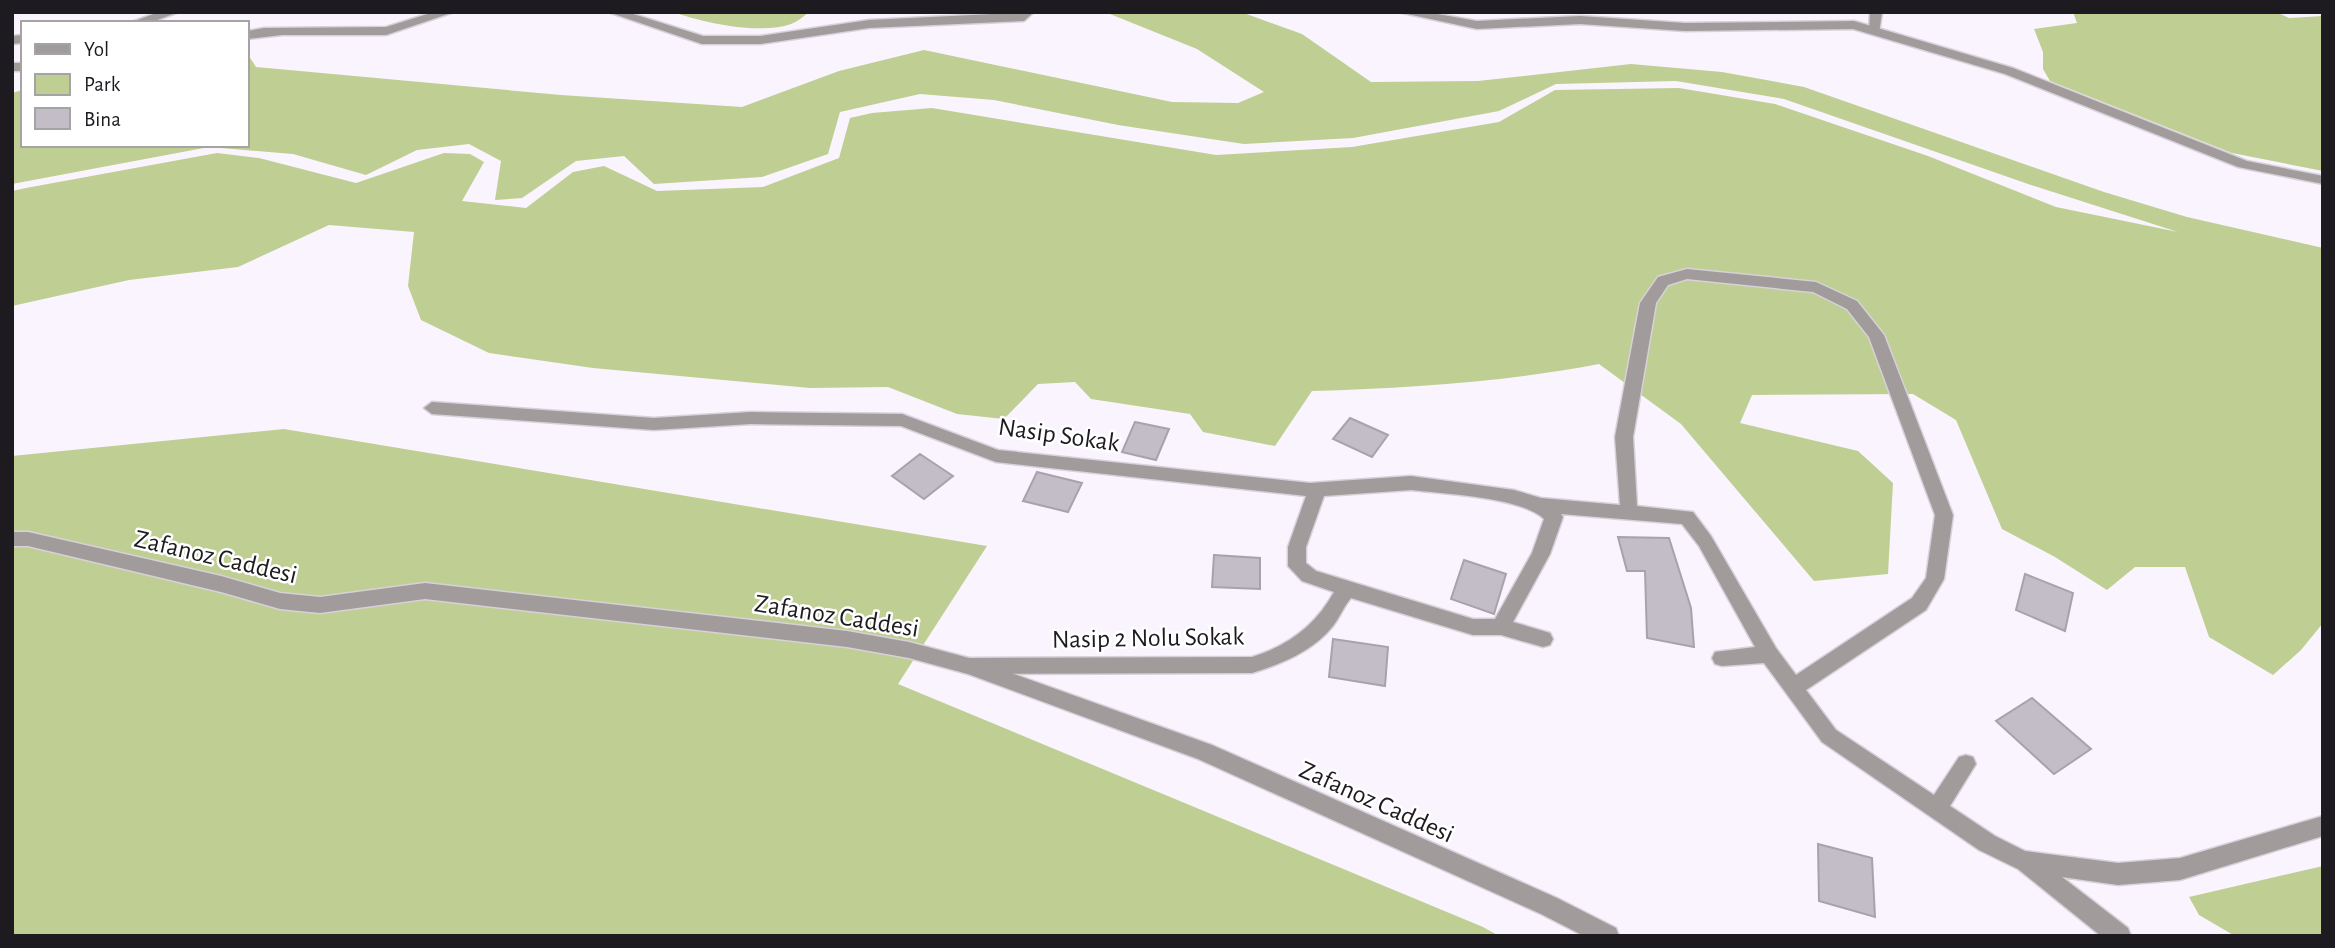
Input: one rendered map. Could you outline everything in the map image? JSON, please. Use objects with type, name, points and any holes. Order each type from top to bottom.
[{"type":"street","points":[[142,21],[173,12]]},
{"type":"street","points":[[248,35],[274,29],[332,32],[388,30],[448,12]]},
{"type":"street","points":[[614,12],[702,40],[760,40],[869,24],[1024,17],[1028,12]]},
{"type":"street","points":[[1404,12],[1477,24],[1580,20],[1685,27],[1854,25],[2009,71],[2243,164],[2323,180]]},
{"type":"street","points":[[1875,31],[1876,12]]},
{"type":"street","points":[[1629,513],[1624,438],[1648,303],[1662,281],[1687,274],[1816,287],[1852,305],[1876,335],[1944,515],[1942,542],[1935,579],[1919,604],[1793,688]]},
{"type":"street","name":"Nasip Sokak","points":[[432,408],[654,424],[751,418],[902,420],[996,456],[1318,489],[1411,483],[1514,497],[1541,505],[1687,517],[1705,541],[1769,654]]},
{"type":"street","points":[[1318,489],[1297,547],[1297,566],[1309,576],[1473,627],[1501,628],[1543,639]]},
{"type":"street","points":[[1501,628],[1541,554],[1554,517],[1541,505]]},
{"type":"street","name":"Zafanoz Caddesi","points":[[12,539],[28,539],[280,601],[320,605],[425,591],[451,593],[848,639],[909,650],[969,666],[1205,752],[1549,906],[1608,936]]},
{"type":"street","name":"Nasip 2 Nolu Sokak","points":[[969,666],[1252,665],[1273,659],[1305,641],[1333,611],[1339,596],[1348,589]]},
{"type":"street","points":[[1722,658],[1769,654],[1810,715],[1829,736],[1987,843],[2023,861],[2120,936]]},
{"type":"street","points":[[1937,808],[1966,764]]},
{"type":"street","points":[[2023,861],[2118,874],[2180,869],[2323,826]]},
{"type":"green space","points":[[673,12],[809,12],[791,24],[748,28],[716,24]]},
{"type":"green space","points":[[1105,12],[1241,12],[1302,34],[1371,82],[1478,81],[1631,64],[1722,72],[1804,87],[2104,192],[2187,217],[2323,248],[2323,623],[2301,650],[2273,675],[2209,637],[2185,567],[2135,567],[2107,590],[2055,557],[2002,529],[1956,420],[1913,394],[1752,395],[1740,423],[1858,451],[1893,483],[1888,574],[1814,581],[1681,424],[1599,364],[1456,383],[1312,391],[1275,446],[1203,432],[1190,414],[1091,399],[1075,382],[1038,384],[1004,419],[957,414],[888,387],[810,388],[593,368],[489,353],[421,320],[408,286],[414,232],[329,225],[238,267],[129,280],[12,306],[12,191],[217,153],[259,158],[356,183],[444,153],[470,154],[484,162],[462,201],[526,208],[573,172],[604,166],[657,191],[763,187],[839,158],[850,118],[872,113],[932,108],[1216,155],[1352,147],[1499,122],[1555,90],[1679,88],[1775,104],[1928,156],[2056,207],[2178,232],[2031,185],[1784,99],[1676,81],[1556,84],[1499,111],[1353,138],[1244,144],[1118,125],[994,100],[920,94],[840,112],[828,154],[762,177],[654,184],[624,156],[576,161],[522,198],[495,200],[501,161],[469,144],[417,150],[366,175],[293,154],[209,147],[248,147],[248,55],[256,67],[561,95],[742,107],[839,71],[924,50],[1172,102],[1238,103],[1264,92],[1197,49]]},
{"type":"green space","points":[[2073,12],[2276,12],[2289,18],[2323,16],[2323,171],[2232,153],[2050,81],[2043,69],[2043,52],[2034,29],[2077,23]]},
{"type":"green space","points":[[21,91],[21,147],[209,147],[12,184],[12,93]]},
{"type":"green space","points":[[284,429],[987,546],[898,684],[1483,927],[1499,936],[12,936],[12,456]]},
{"type":"green space","points":[[2323,866],[2323,936],[2235,936],[2199,915],[2189,897]]},
{"type":"building","points":[[1350,418],[1388,435],[1372,457],[1333,439]]},
{"type":"building","points":[[1135,422],[1169,429],[1156,460],[1122,452]]},
{"type":"building","points":[[920,454],[953,476],[924,499],[892,476]]},
{"type":"building","points":[[1037,472],[1082,483],[1068,512],[1023,501]]},
{"type":"building","points":[[1618,537],[1669,538],[1691,608],[1694,647],[1647,638],[1645,571],[1627,571]]},
{"type":"building","points":[[1214,555],[1260,558],[1260,589],[1212,587]]},
{"type":"building","points":[[1464,560],[1506,574],[1494,614],[1451,599]]},
{"type":"building","points":[[2025,574],[2073,593],[2065,631],[2016,610]]},
{"type":"building","points":[[1333,639],[1388,647],[1385,686],[1329,677]]},
{"type":"building","points":[[2032,698],[2091,749],[2054,774],[1996,721]]},
{"type":"building","points":[[1818,844],[1872,858],[1875,917],[1819,901]]}]
